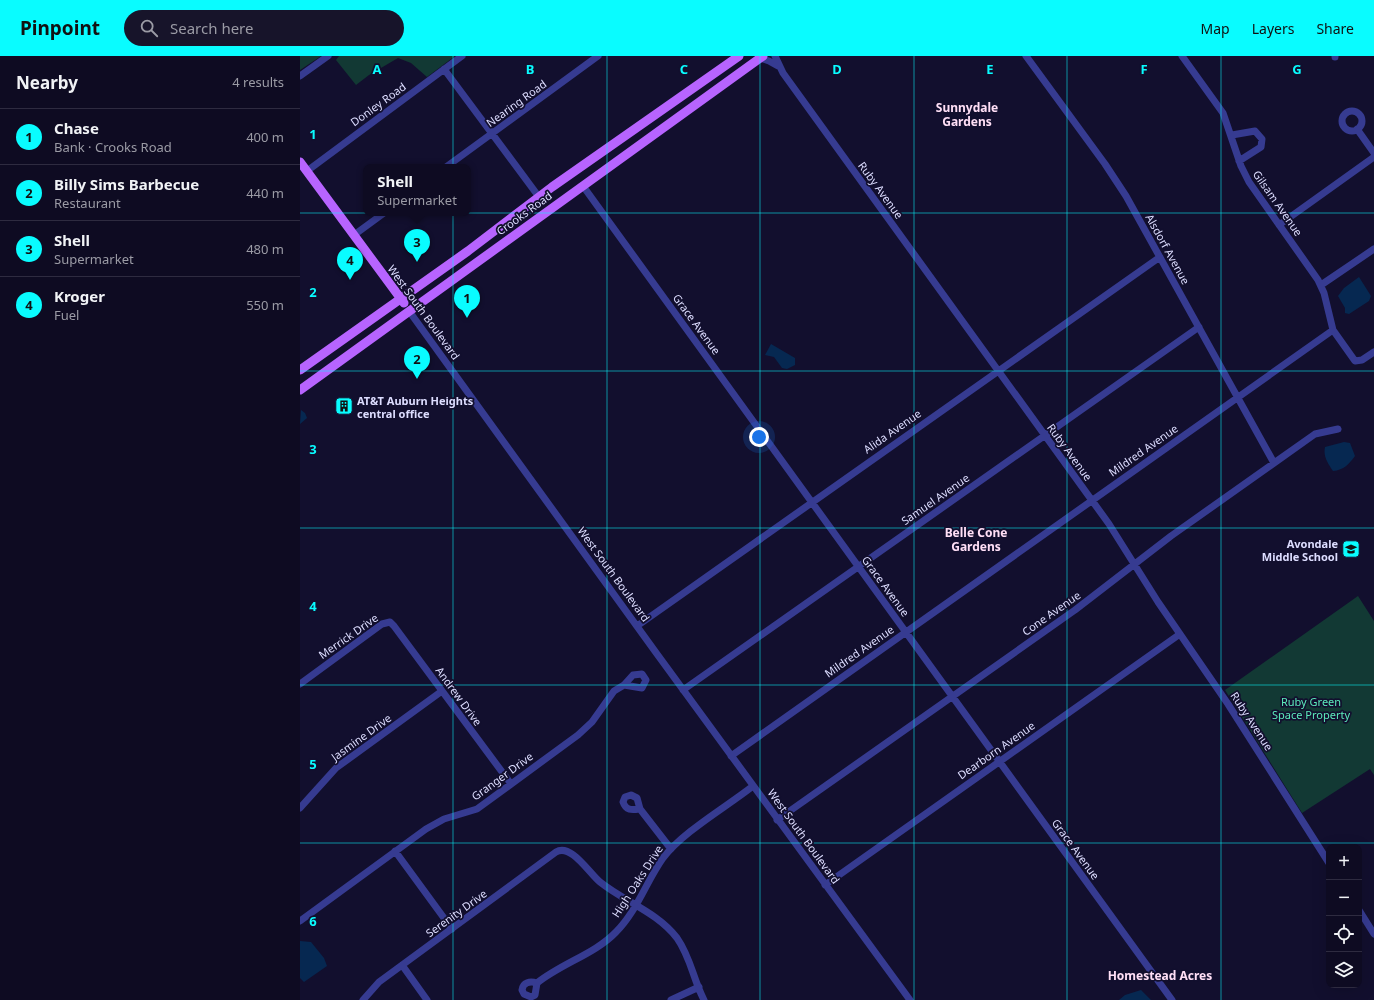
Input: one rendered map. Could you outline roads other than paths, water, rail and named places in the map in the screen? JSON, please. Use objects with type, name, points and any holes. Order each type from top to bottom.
[{"type":"main road","name":"Crooks Road","points":[[300,370],[428,280],[539,197],[739,56]]},
{"type":"main road","name":"Crooks Road","points":[[300,390],[761,57]]},
{"type":"main road","name":"West South Boulevard","points":[[300,162],[409,310]]},
{"type":"main road","points":[[576,171],[575,180],[583,186]]},
{"type":"main road","points":[[539,197],[547,205],[546,212]]},
{"type":"main road","points":[[428,280],[427,287],[432,294]]},
{"type":"main road","points":[[378,315],[384,323],[383,330]]},
{"type":"street","points":[[300,76],[328,56]]},
{"type":"street","name":"Donley Road","points":[[307,171],[462,56]]},
{"type":"street","name":"Nearing Road","points":[[450,164],[598,56]]},
{"type":"street","name":"Ruby Avenue","points":[[775,56],[778,66],[1091,500],[1228,704],[1326,858]]},
{"type":"street","name":"Alsdorf Avenue","points":[[1026,56],[1117,182],[1274,463]]},
{"type":"street","name":"Gilsam Avenue","points":[[1182,56],[1223,113],[1232,135],[1239,161],[1249,182],[1321,285],[1333,330],[1353,359],[1358,361],[1362,360],[1374,352]]},
{"type":"street","points":[[761,57],[778,66]]},
{"type":"street","points":[[444,69],[539,197]]},
{"type":"street","points":[[1357,129],[1374,153]]},
{"type":"street","points":[[1232,135],[1255,132],[1262,139],[1261,147],[1258,151],[1239,161]]},
{"type":"street","points":[[1280,225],[1374,157]]},
{"type":"street","name":"Grace Avenue","points":[[583,186],[1172,1000]]},
{"type":"street","points":[[354,235],[380,216]]},
{"type":"street","points":[[1321,285],[1374,249]]},
{"type":"street","name":"Alida Avenue","points":[[637,626],[1160,257]]},
{"type":"street","name":"West South Boulevard","points":[[409,310],[777,820],[910,1000]]},
{"type":"street","name":"Samuel Avenue","points":[[683,690],[1199,327]]},
{"type":"street","name":"Mildred Avenue","points":[[731,756],[1333,330]]},
{"type":"street","name":"Cone Avenue","points":[[777,820],[1086,602],[1171,536],[1315,434],[1338,429]]},
{"type":"street","name":"Merrick Drive","points":[[300,684],[382,624],[390,622]]},
{"type":"street","name":"Andrew Drive","points":[[390,622],[511,784]]},
{"type":"street","name":"Dearborn Avenue","points":[[825,885],[1180,634]]},
{"type":"street","name":"Granger Drive","points":[[300,922],[432,825],[477,809],[583,731],[592,722],[614,691],[624,685]]},
{"type":"street","name":"Jasmine Drive","points":[[300,808],[336,768],[442,691]]},
{"type":"street","name":"High Oaks Drive","points":[[537,983],[556,969],[605,942],[622,926],[636,905],[659,864],[671,849],[753,786]]},
{"type":"street","points":[[640,809],[671,849]]},
{"type":"street","name":"Serenity Drive","points":[[363,1000],[374,986],[556,852],[566,850],[573,854],[600,882],[636,905]]},
{"type":"street","points":[[395,852],[452,929]]},
{"type":"street","points":[[636,905],[654,916],[675,937],[690,961],[698,987],[704,1000]]},
{"type":"street","points":[[1362,915],[1374,934]]},
{"type":"street","points":[[402,965],[427,1000]]},
{"type":"street","points":[[671,1000],[698,987]]},
{"type":"water","points":[[1359,277],[1371,296],[1369,301],[1349,314],[1345,313],[1345,308],[1338,296],[1344,288]]},
{"type":"water","points":[[771,344],[795,358],[795,365],[787,369],[782,368],[774,357],[765,355]]},
{"type":"water","points":[[301,410],[305,413],[307,418],[300,424]]},
{"type":"water","points":[[1344,442],[1350,443],[1355,456],[1346,466],[1333,471],[1325,457],[1325,447]]},
{"type":"water","points":[[300,941],[311,942],[324,958],[327,966],[304,982],[300,978]]},
{"type":"water","points":[[1141,990],[1151,1000],[1119,1000],[1125,995]]},
{"type":"place","name":"Shell","points":[[417,262]]},
{"type":"place","name":"Kroger","points":[[350,280]]},
{"type":"place","name":"Chase","points":[[467,318]]},
{"type":"place","name":"Billy Sims Barbecue","points":[[417,379]]},
{"type":"place","name":"AT&T Auburn Heights central office","points":[[344,406]]},
{"type":"place","name":"Avondale Middle School","points":[[1351,549]]},
{"type":"district","name":"Sunnydale Gardens","points":[[967,114]]},
{"type":"district","name":"Belle Cone Gardens","points":[[976,539]]},
{"type":"district","name":"Homestead Acres","points":[[1160,975]]},
{"type":"park label","name":"Ruby Green Space Property","points":[[1311,707]]}]
